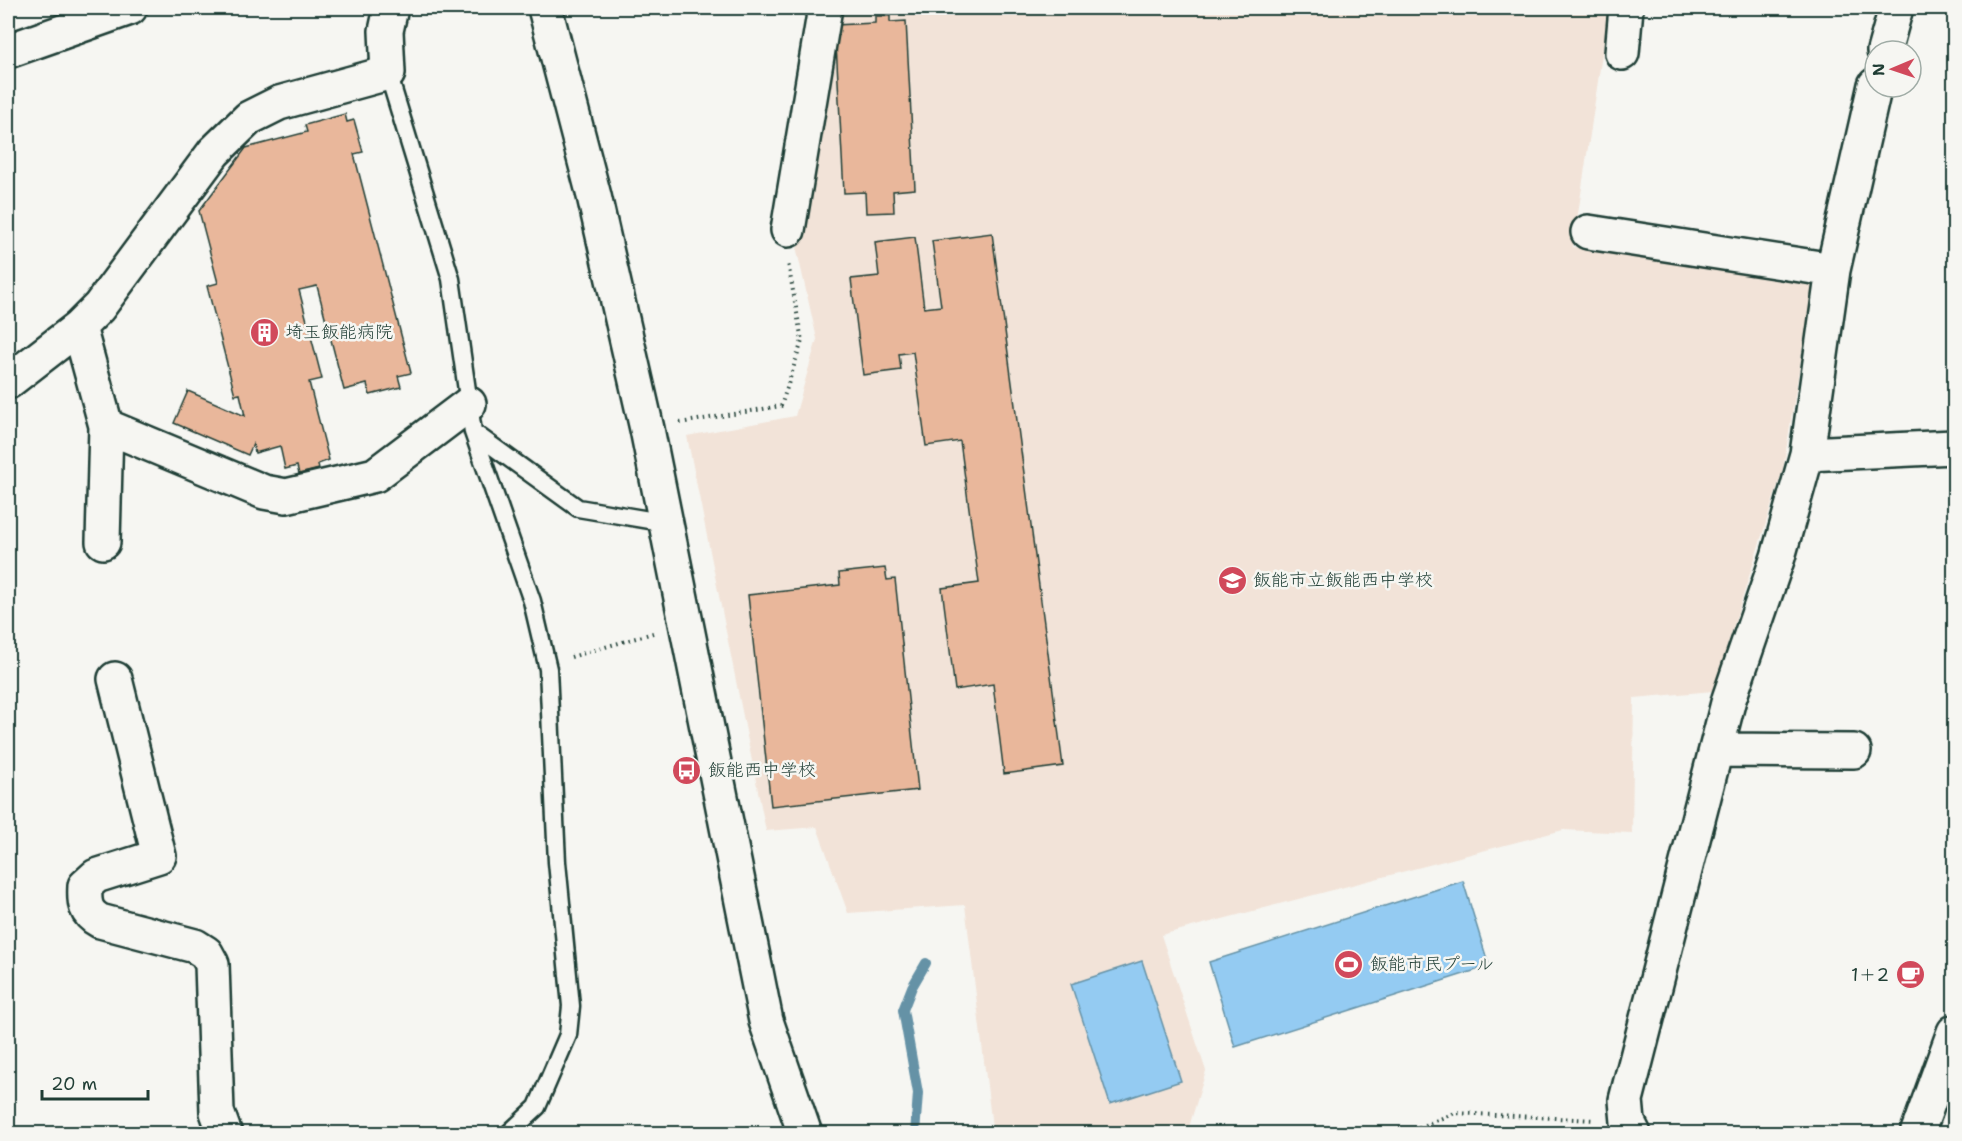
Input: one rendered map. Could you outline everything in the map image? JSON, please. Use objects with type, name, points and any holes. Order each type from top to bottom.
[{"type":"street","points":[[8,51],[130,8]]},
{"type":"street","points":[[8,382],[79,327],[99,307],[214,152],[249,118],[279,103],[388,73],[386,31],[391,8]]},
{"type":"street","points":[[545,8],[594,196],[647,429],[766,1021],[805,1134]]},
{"type":"street","points":[[788,230],[825,8]]},
{"type":"street","points":[[1622,53],[1626,8]]},
{"type":"street","points":[[1887,39],[1896,8]]},
{"type":"street","points":[[1631,1128],[1626,1100],[1729,699],[1778,556],[1807,454],[1833,270],[1872,99]]},
{"type":"street","points":[[1588,232],[1833,270]]},
{"type":"street","points":[[79,327],[106,426],[103,542]]},
{"type":"street","points":[[106,426],[264,492],[286,496],[375,475],[471,418]]},
{"type":"street","points":[[1807,454],[1954,447]]},
{"type":"street","points":[[115,679],[159,856],[96,876],[85,886],[85,904],[90,916],[100,921],[195,946],[206,953],[212,964],[217,1112],[225,1134]]},
{"type":"street","points":[[1716,750],[1854,751]]},
{"type":"street","points":[[1917,1134],[1954,1032]]},
{"type":"lane","points":[[388,73],[451,279],[471,418],[532,602],[547,664],[557,862],[571,1006],[568,1035],[537,1107],[508,1134]]},
{"type":"lane","points":[[471,418],[578,508],[667,523]]},
{"type":"path","points":[[647,429],[781,406],[802,342],[788,261],[788,230]]},
{"type":"path","points":[[547,664],[687,623]]},
{"type":"path","points":[[1402,1134],[1455,1113],[1502,1113],[1631,1128]]},
{"type":"shaded area","name":"飯能市立飯能西中学校","points":[[836,8],[1609,8],[1573,247],[1813,285],[1783,469],[1713,691],[1634,698],[1632,833],[1563,830],[1161,935],[1206,1071],[1189,1127],[992,1127],[965,905],[848,913],[817,827],[766,831],[687,436],[795,416],[817,339],[797,251]]},
{"type":"water","name":"飯能市民プール","points":[[1463,881],[1489,966],[1235,1047],[1209,962]]},
{"type":"water","points":[[1142,961],[1181,1081],[1110,1104],[1071,984]]},
{"type":"building","points":[[875,16],[890,16],[890,22],[906,21],[915,189],[893,191],[894,212],[866,213],[865,192],[844,193],[835,25],[875,23]]},
{"type":"building","name":"埼玉飯能病院","points":[[345,114],[347,122],[354,120],[363,152],[354,154],[411,373],[398,376],[401,387],[370,395],[367,384],[344,390],[317,286],[299,290],[322,379],[309,382],[329,460],[318,464],[319,469],[299,474],[297,466],[285,469],[280,446],[255,453],[253,444],[248,455],[174,423],[188,391],[245,416],[240,394],[235,395],[207,286],[218,283],[199,211],[246,148],[307,132],[305,125]]},
{"type":"building","points":[[992,233],[1063,766],[1004,774],[993,684],[955,690],[942,588],[979,583],[960,441],[926,446],[913,352],[899,354],[901,370],[863,375],[851,279],[879,276],[875,242],[915,237],[924,308],[941,306],[932,241]]},
{"type":"building","points":[[885,568],[887,580],[895,579],[918,790],[771,806],[748,595],[840,585],[839,573]]},
{"type":"waterway","points":[[915,1134],[918,1093],[903,1010],[912,987],[926,963]]},
{"type":"place","name":"埼玉飯能病院","points":[[264,332]]},
{"type":"place","name":"飯能市立飯能西中学校","points":[[1232,580]]},
{"type":"place","name":"飯能西中学校","points":[[687,770]]},
{"type":"place","name":"飯能市民プール","points":[[1349,964]]},
{"type":"place","name":"1＋2","points":[[1910,975]]}]
